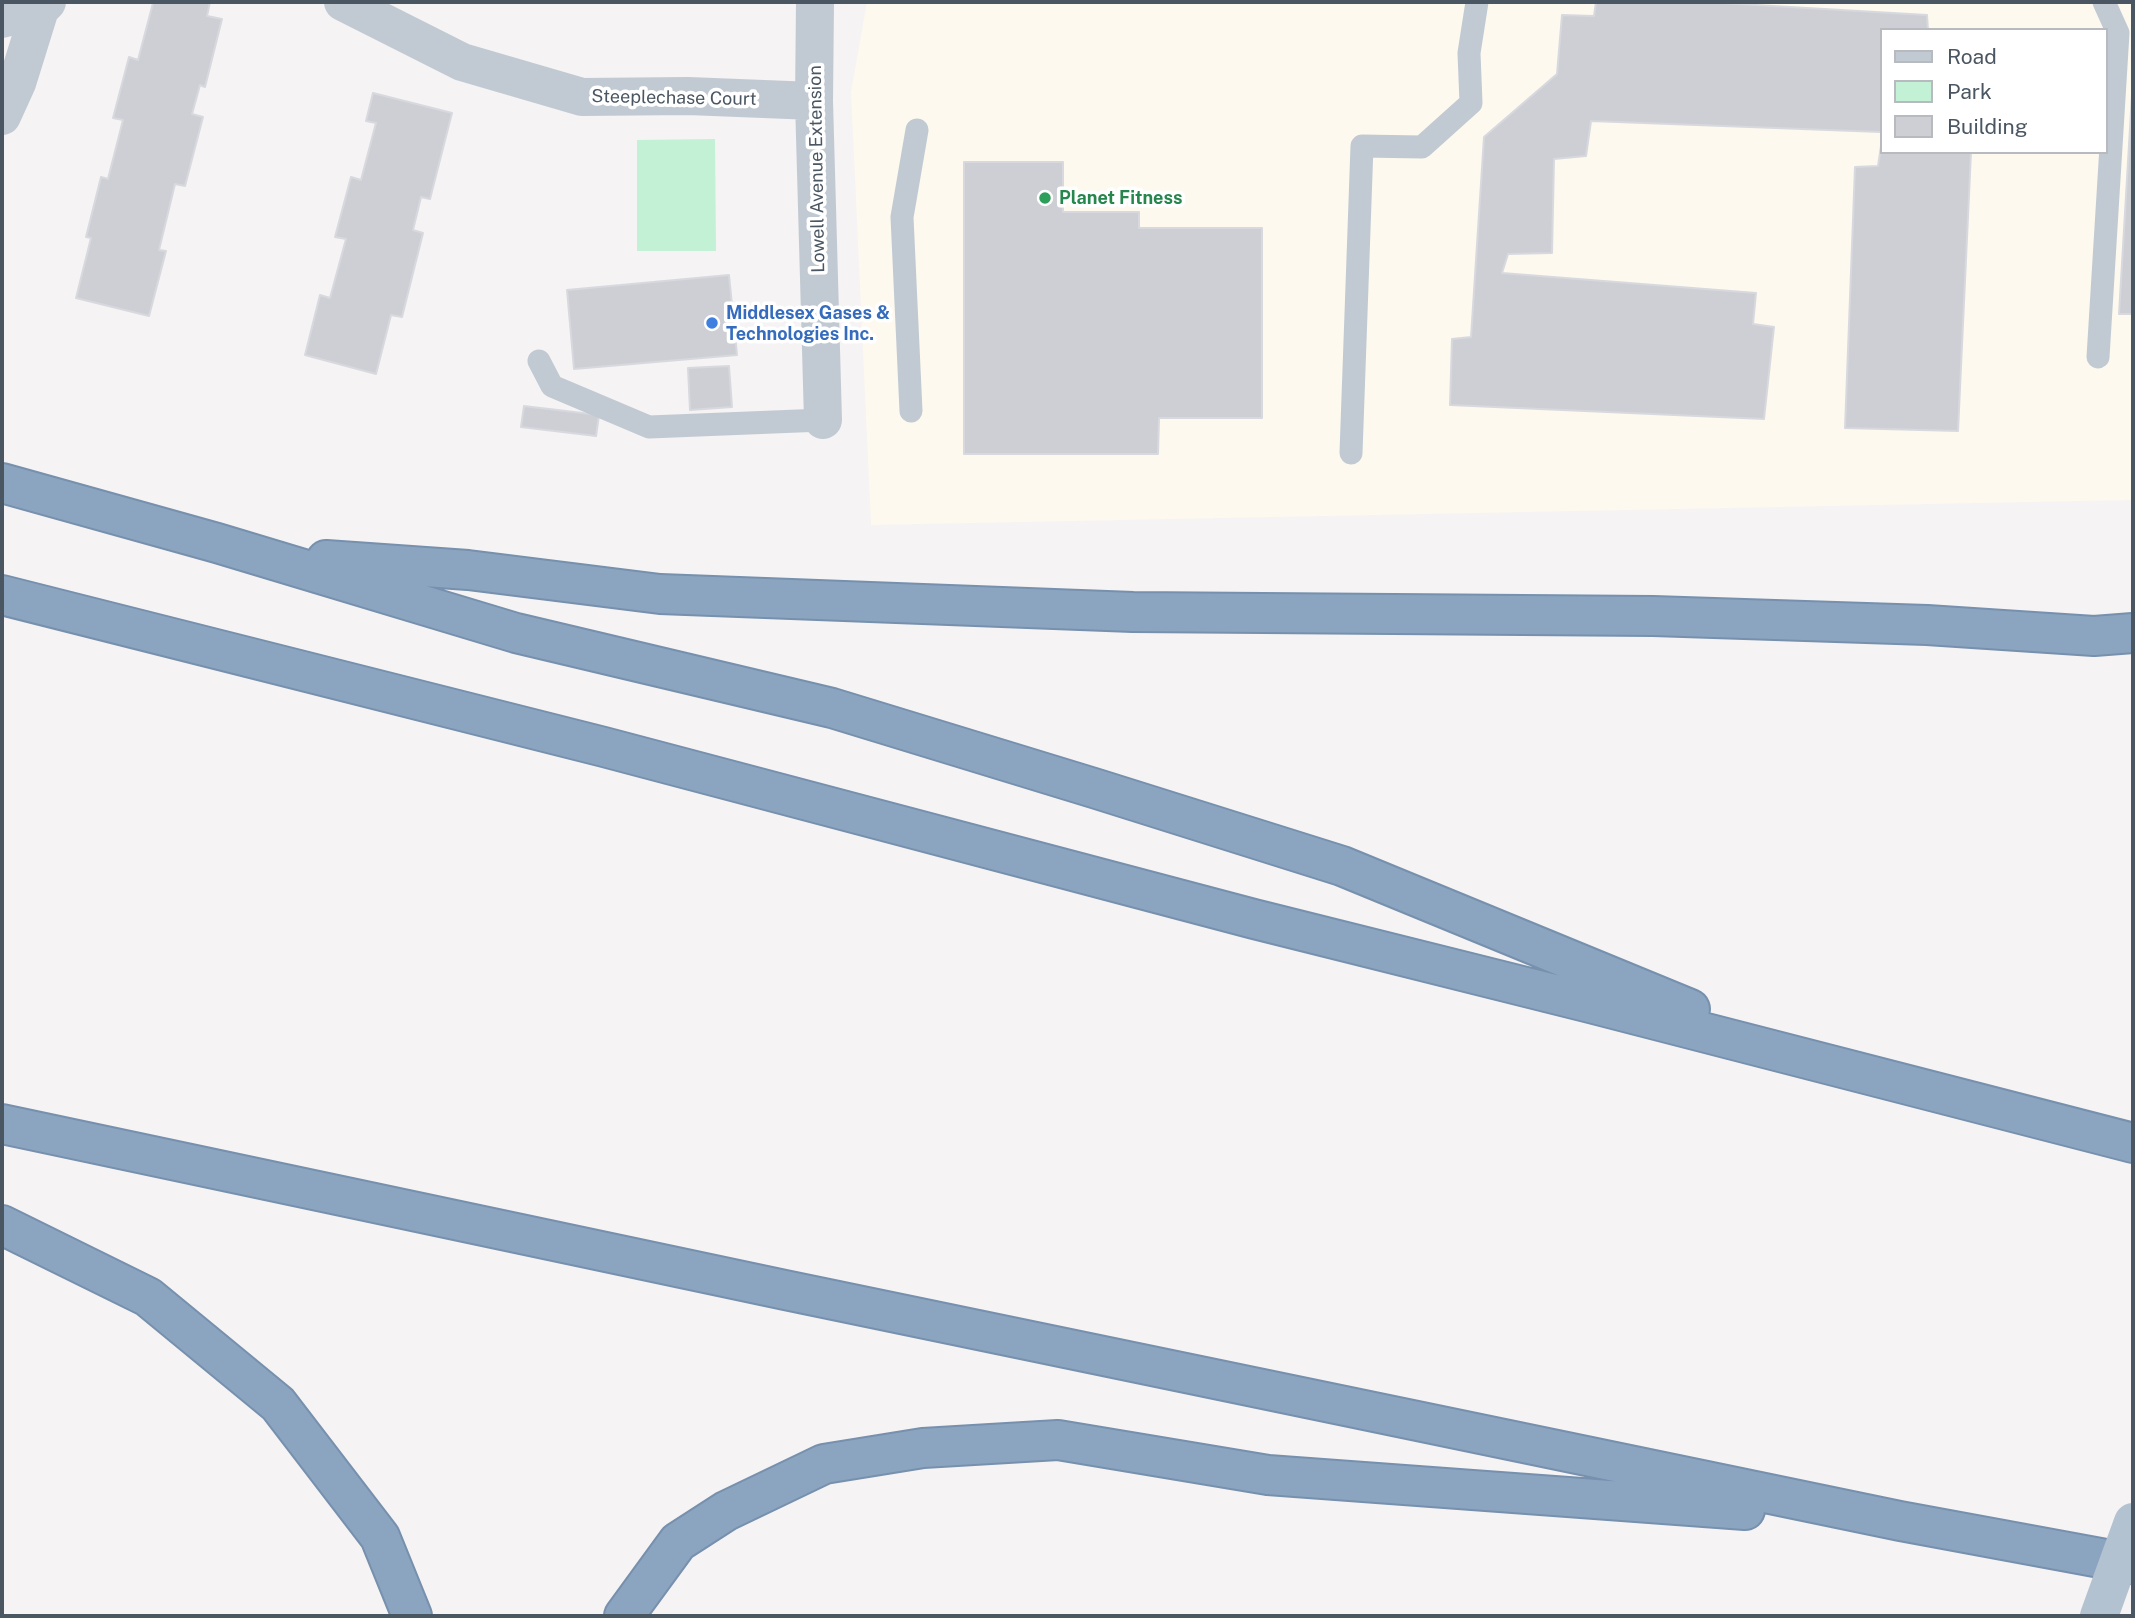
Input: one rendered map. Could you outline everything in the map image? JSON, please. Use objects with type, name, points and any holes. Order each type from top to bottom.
[{"type":"highway","points":[[2,484],[254,554],[516,633],[832,708],[1342,866],[1825,1064]]},
{"type":"highway","points":[[254,554],[468,570],[660,594],[1133,612],[1653,616],[1927,625],[2094,636],[2133,633]]},
{"type":"highway","points":[[2,595],[590,744],[1254,919],[2133,1143]]},
{"type":"highway","points":[[2094,636],[2133,649]]},
{"type":"highway","points":[[2,1124],[771,1288],[1900,1521],[2133,1564]]},
{"type":"highway","points":[[2,1225],[148,1297],[278,1404],[380,1537],[412,1616]]},
{"type":"highway","points":[[624,1616],[678,1542],[726,1511],[824,1464],[923,1448],[1058,1440],[1268,1475],[1900,1521]]},
{"type":"main road","points":[[2099,1616],[2133,1522]]},
{"type":"street","name":"Steeplechase Court","points":[[343,2],[463,62],[582,97],[688,96],[814,101]]},
{"type":"street","name":"Lowell Avenue Extension","points":[[815,2],[814,101],[823,420]]},
{"type":"street","points":[[2,19],[43,5]]},
{"type":"street","points":[[2,116],[17,83],[43,5]]},
{"type":"lane","points":[[1351,453],[1362,146],[1422,148],[1471,103],[1469,53],[1477,2]]},
{"type":"lane","points":[[2098,357],[2118,33],[2104,2]]},
{"type":"lane","points":[[911,411],[902,217],[916,130]]},
{"type":"lane","points":[[539,361],[552,386],[649,427],[823,420]]},
{"type":"shaded area","points":[[867,2],[2133,2],[2133,500],[871,525],[851,92]]},
{"type":"green space","points":[[715,139],[716,251],[637,251],[637,140]]},
{"type":"building","points":[[148,2],[210,2],[207,16],[222,19],[205,87],[200,85],[192,114],[203,117],[185,186],[175,184],[159,250],[166,251],[149,316],[76,298],[91,238],[86,237],[101,177],[108,179],[123,120],[113,118],[129,57],[138,60],[153,3]]},
{"type":"building","points":[[1596,2],[1705,2],[1927,15],[1928,28],[1880,28],[1880,132],[1591,121],[1586,156],[1554,159],[1552,253],[1508,254],[1502,273],[1756,293],[1753,324],[1774,327],[1764,419],[1450,405],[1452,339],[1471,337],[1484,137],[1557,74],[1562,15],[1594,16]]},
{"type":"building","points":[[2133,77],[2133,314],[2119,314]]},
{"type":"building","points":[[373,93],[452,113],[430,199],[421,197],[413,230],[423,233],[402,317],[391,315],[376,374],[305,355],[320,295],[330,298],[346,239],[335,237],[351,177],[361,180],[376,123],[366,121]]},
{"type":"building","points":[[1880,153],[1971,154],[1958,431],[1845,428],[1855,167],[1878,166]]},
{"type":"building","points":[[964,162],[1063,162],[1063,212],[1139,212],[1139,228],[1262,228],[1262,418],[1159,418],[1158,454],[964,454]]},
{"type":"building","points":[[729,275],[737,355],[574,369],[567,290]]},
{"type":"building","points":[[729,366],[732,407],[690,410],[688,368]]},
{"type":"building","points":[[524,406],[599,415],[596,436],[521,427]]},
{"type":"place","name":"Planet Fitness","points":[[1045,198]]},
{"type":"place","name":"Middlesex Gases & Technologies Inc.","points":[[712,323]]}]
